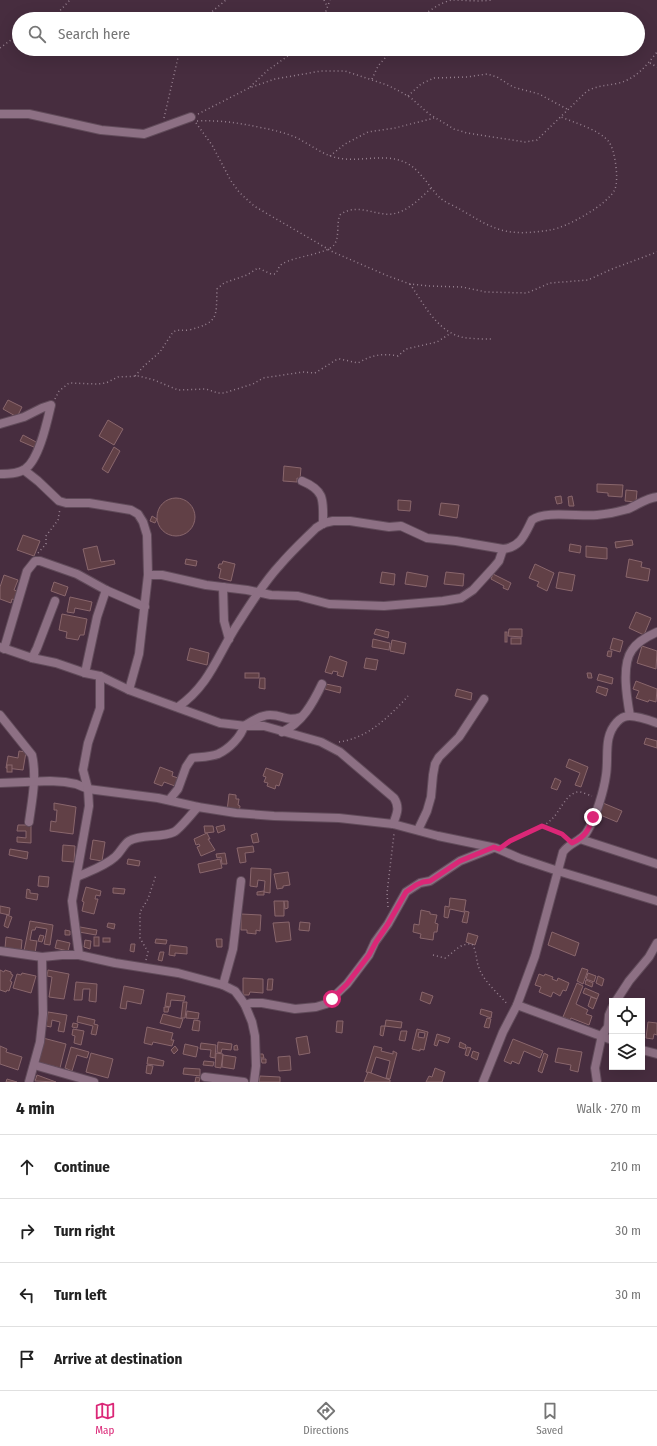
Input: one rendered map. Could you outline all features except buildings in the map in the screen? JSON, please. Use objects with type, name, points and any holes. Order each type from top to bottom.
[{"type":"street","points":[[0,114],[29,114],[101,130],[144,134],[191,117]]},
{"type":"street","points":[[0,424],[24,417],[42,408],[51,406],[42,441],[33,458],[24,470],[17,473],[0,474]]},
{"type":"street","points":[[24,470],[60,501],[66,503],[93,503],[126,508],[138,514],[143,522],[147,535],[148,575],[139,654],[130,690]]},
{"type":"street","points":[[302,481],[310,485],[321,496],[324,506],[323,524]]},
{"type":"street","points":[[178,707],[193,695],[207,678],[238,622],[281,563],[316,528],[323,524],[333,521],[350,521],[388,527],[401,526],[427,538],[504,549],[516,545],[532,520],[536,518],[558,515],[591,516],[608,514],[657,497]]},
{"type":"street","points":[[148,575],[162,575],[271,595],[298,596],[329,604],[384,606],[453,600],[465,596],[473,590],[499,561],[504,549]]},
{"type":"street","points":[[145,607],[106,590],[77,574],[40,561],[35,561],[27,571],[2,648],[32,658],[56,663],[85,673],[100,676],[130,690],[220,723],[244,726],[264,726],[327,744],[340,752],[394,798],[397,802],[398,808],[393,824]]},
{"type":"street","points":[[223,587],[224,622],[229,639]]},
{"type":"street","points":[[85,673],[97,617],[106,590]]},
{"type":"street","points":[[32,658],[55,601]]},
{"type":"street","points":[[630,716],[627,697],[628,659],[631,651],[657,632]]},
{"type":"street","points":[[79,955],[72,901],[89,806],[88,789],[83,770],[88,743],[100,708],[100,676]]},
{"type":"street","points":[[282,732],[302,717],[316,698],[322,684]]},
{"type":"street","points":[[418,830],[427,811],[431,797],[434,770],[439,757],[459,737],[484,699]]},
{"type":"street","points":[[0,715],[32,755],[34,764],[34,794],[29,822]]},
{"type":"street","points":[[169,800],[178,789],[189,761],[192,758],[219,754],[241,736],[244,726],[265,716],[270,715],[289,720],[302,717]]},
{"type":"street","points":[[483,1082],[503,1032],[516,1008],[535,956],[563,852],[572,843],[580,839],[589,829],[606,775],[607,745],[610,733],[623,717],[630,716],[657,723]]},
{"type":"street","points":[[0,783],[10,784],[34,781],[65,782],[76,784],[88,789],[169,800],[198,807],[274,816],[339,818],[393,824],[496,848],[519,858],[558,871],[657,900]]},
{"type":"street","points":[[77,877],[114,859],[129,841],[136,838],[163,835],[175,831],[198,807]]},
{"type":"street","points":[[580,839],[657,864]]},
{"type":"street","points":[[245,1005],[251,1003],[295,1009],[316,1007],[326,1004],[347,984],[369,955],[403,897],[409,890],[423,882],[430,881],[460,861],[496,848]]},
{"type":"street","points":[[223,985],[233,949],[241,881]]},
{"type":"street","points":[[618,998],[629,981],[649,957],[657,943]]},
{"type":"street","points":[[0,951],[42,957],[79,955],[115,963],[178,973],[223,985],[235,991],[245,1005],[255,1036],[256,1066],[254,1082]]},
{"type":"street","points":[[29,1082],[40,1042],[43,1014],[42,957]]},
{"type":"street","points":[[516,1008],[609,1038]]},
{"type":"street","points":[[597,1082],[595,1068],[602,1035],[608,1027],[609,1013]]},
{"type":"street","points":[[645,1051],[657,1054]]},
{"type":"street","points":[[34,1065],[94,1082]]},
{"type":"street","points":[[205,1077],[244,1082]]},
{"type":"path","points":[[59,12],[70,0]]},
{"type":"path","points":[[211,12],[226,0]]},
{"type":"path","points":[[324,0],[327,6]]},
{"type":"path","points":[[326,12],[330,0]]},
{"type":"path","points":[[428,12],[450,0],[480,2],[492,0]]},
{"type":"path","points":[[0,48],[12,39]]},
{"type":"path","points":[[191,117],[228,100],[249,88],[275,79],[334,70],[356,73],[372,80],[387,84],[408,96],[434,118],[454,129],[467,133],[525,142],[537,140],[560,116],[592,88],[619,83],[639,74],[650,63],[657,52]]},
{"type":"path","points":[[163,128],[178,56]]},
{"type":"path","points":[[249,88],[268,70],[288,56]]},
{"type":"path","points":[[372,80],[378,66],[387,56]]},
{"type":"path","points":[[650,63],[657,67]]},
{"type":"path","points":[[408,96],[421,84],[434,78],[467,77],[487,74],[497,77],[513,87],[539,94],[567,110]]},
{"type":"path","points":[[560,116],[601,135],[608,141],[612,149],[616,167],[617,180],[615,189],[604,201],[572,223],[551,230],[526,232],[507,232],[494,228],[441,200],[410,165],[397,160],[368,158],[352,160],[330,156],[286,134],[230,121],[216,120],[195,122],[212,146],[231,181],[246,200],[329,249],[388,276],[410,284],[462,287],[486,292],[527,293],[550,284],[588,280],[657,252]]},
{"type":"path","points":[[330,156],[345,144],[368,132],[395,128],[434,118]]},
{"type":"path","points":[[135,376],[160,352],[173,332],[190,329],[207,324],[214,320],[216,315],[217,289],[227,281],[249,274],[258,268],[271,274],[275,274],[281,265],[290,260],[329,249],[336,240],[339,218],[347,210],[360,209],[384,214],[397,213],[414,203],[431,188]]},
{"type":"path","points":[[410,284],[434,319],[451,333],[463,337],[493,339]]},
{"type":"path","points":[[51,406],[59,391],[69,383],[98,384],[106,383],[118,377],[135,376],[147,377],[178,390],[206,389],[218,393],[224,393],[252,384],[262,378],[303,372],[314,373],[336,360],[358,363],[372,355],[379,356],[388,354],[398,356],[406,349],[437,342],[451,333]]},
{"type":"path","points":[[35,561],[39,552],[46,544],[46,536],[58,520],[60,501]]},
{"type":"path","points":[[327,744],[356,738],[372,730],[395,710],[408,696]]},
{"type":"path","points":[[496,848],[542,826],[551,820],[567,800],[577,792],[599,799]]},
{"type":"path","points":[[390,921],[387,893],[392,857],[393,824]]},
{"type":"path","points":[[542,826],[562,834],[572,843]]},
{"type":"path","points":[[145,968],[148,952],[140,938],[140,912],[148,899],[156,875]]},
{"type":"path","points":[[433,955],[445,958],[458,947],[472,944],[475,949],[476,960],[481,973],[516,1008]]},
{"type":"route","points":[[332,999],[347,984],[369,955],[406,892],[416,885],[430,881],[460,861],[494,847],[499,849],[504,844],[542,826],[562,834],[572,843],[587,833],[593,817]]}]
